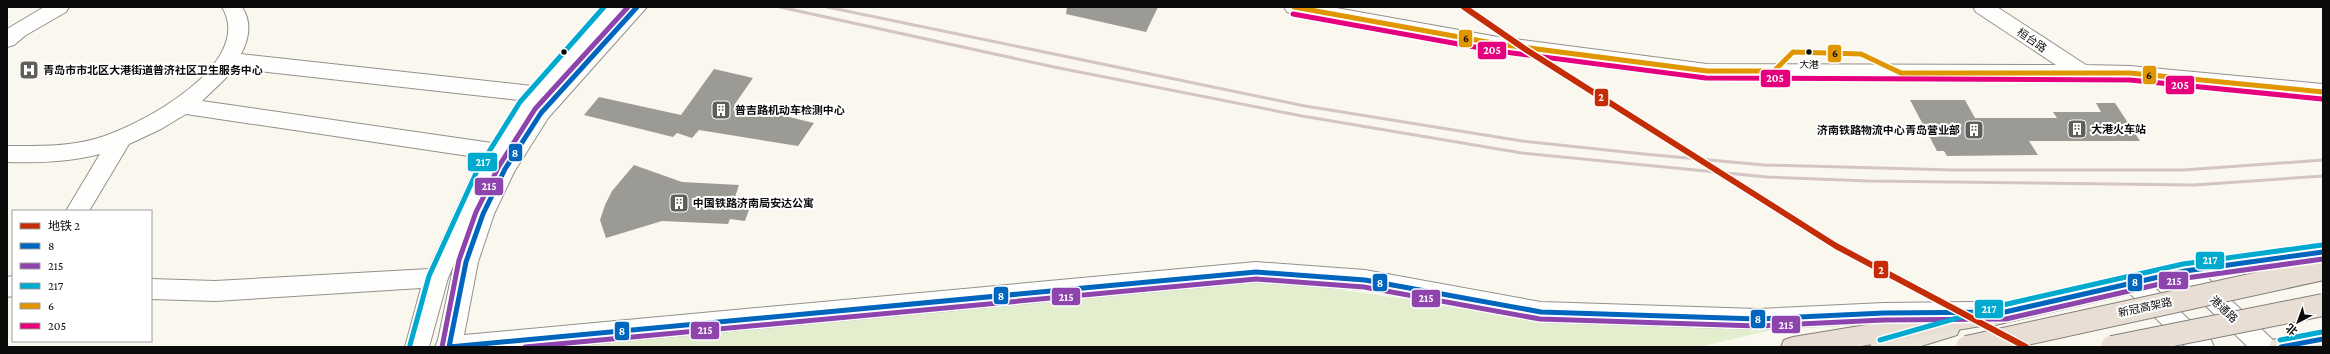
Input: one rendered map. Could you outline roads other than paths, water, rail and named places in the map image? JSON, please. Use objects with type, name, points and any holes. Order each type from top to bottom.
[{"type":"highway","name":"新冠高架路","points":[[1967,347],[2323,269]]},
{"type":"highway","points":[[2112,347],[2323,304]]},
{"type":"highway","points":[[1793,347],[2005,312]]},
{"type":"main road","points":[[1882,347],[2005,312],[2185,271],[2323,252]]},
{"type":"main road","points":[[2282,347],[2323,338]]},
{"type":"street","points":[[7,40],[19,30],[59,7]]},
{"type":"street","points":[[7,154],[50,155],[101,146],[151,126],[183,106],[194,98],[224,68],[239,38],[237,13],[232,7]]},
{"type":"street","points":[[417,347],[436,278],[483,175],[526,106],[613,7]]},
{"type":"street","points":[[637,7],[541,113],[505,169],[483,214],[466,262],[448,347],[1256,272],[1365,280],[1540,312],[1758,319],[1884,313],[2005,312]]},
{"type":"street","points":[[1294,7],[1498,44],[1707,71],[2130,73],[2323,92]]},
{"type":"street","name":"桓台路","points":[[1983,7],[2082,73]]},
{"type":"street","points":[[228,60],[537,94]]},
{"type":"street","points":[[183,106],[497,152]]},
{"type":"street","points":[[78,210],[122,137]]},
{"type":"street","name":"港通路","points":[[2185,271],[2264,347]]},
{"type":"street","points":[[152,289],[215,291],[436,278]]},
{"type":"street","points":[[2134,283],[2202,347]]},
{"type":"railway","points":[[780,7],[1054,67],[1302,116],[1522,153],[1767,177],[1869,181],[2194,185],[2323,176]]},
{"type":"railway","points":[[827,7],[1305,106],[1522,141],[1644,154],[1764,165],[1954,170],[2183,170],[2323,160]]},
{"type":"metro line","name":"2","points":[[1464,7],[1525,49],[1836,246],[2026,347]]},
{"type":"place","name":"大港","points":[[1809,52]]},
{"type":"place","name":"青岛市市北区大港街道普济社区卫生服务中心","points":[[29,70]]},
{"type":"place","name":"普吉路机动车检测中心","points":[[721,110]]},
{"type":"place","name":"大港火车站","points":[[2077,129]]},
{"type":"place","name":"济南铁路物流中心青岛营业部","points":[[1974,130]]},
{"type":"place","name":"中国铁路济南局安达公寓","points":[[679,203]]}]
